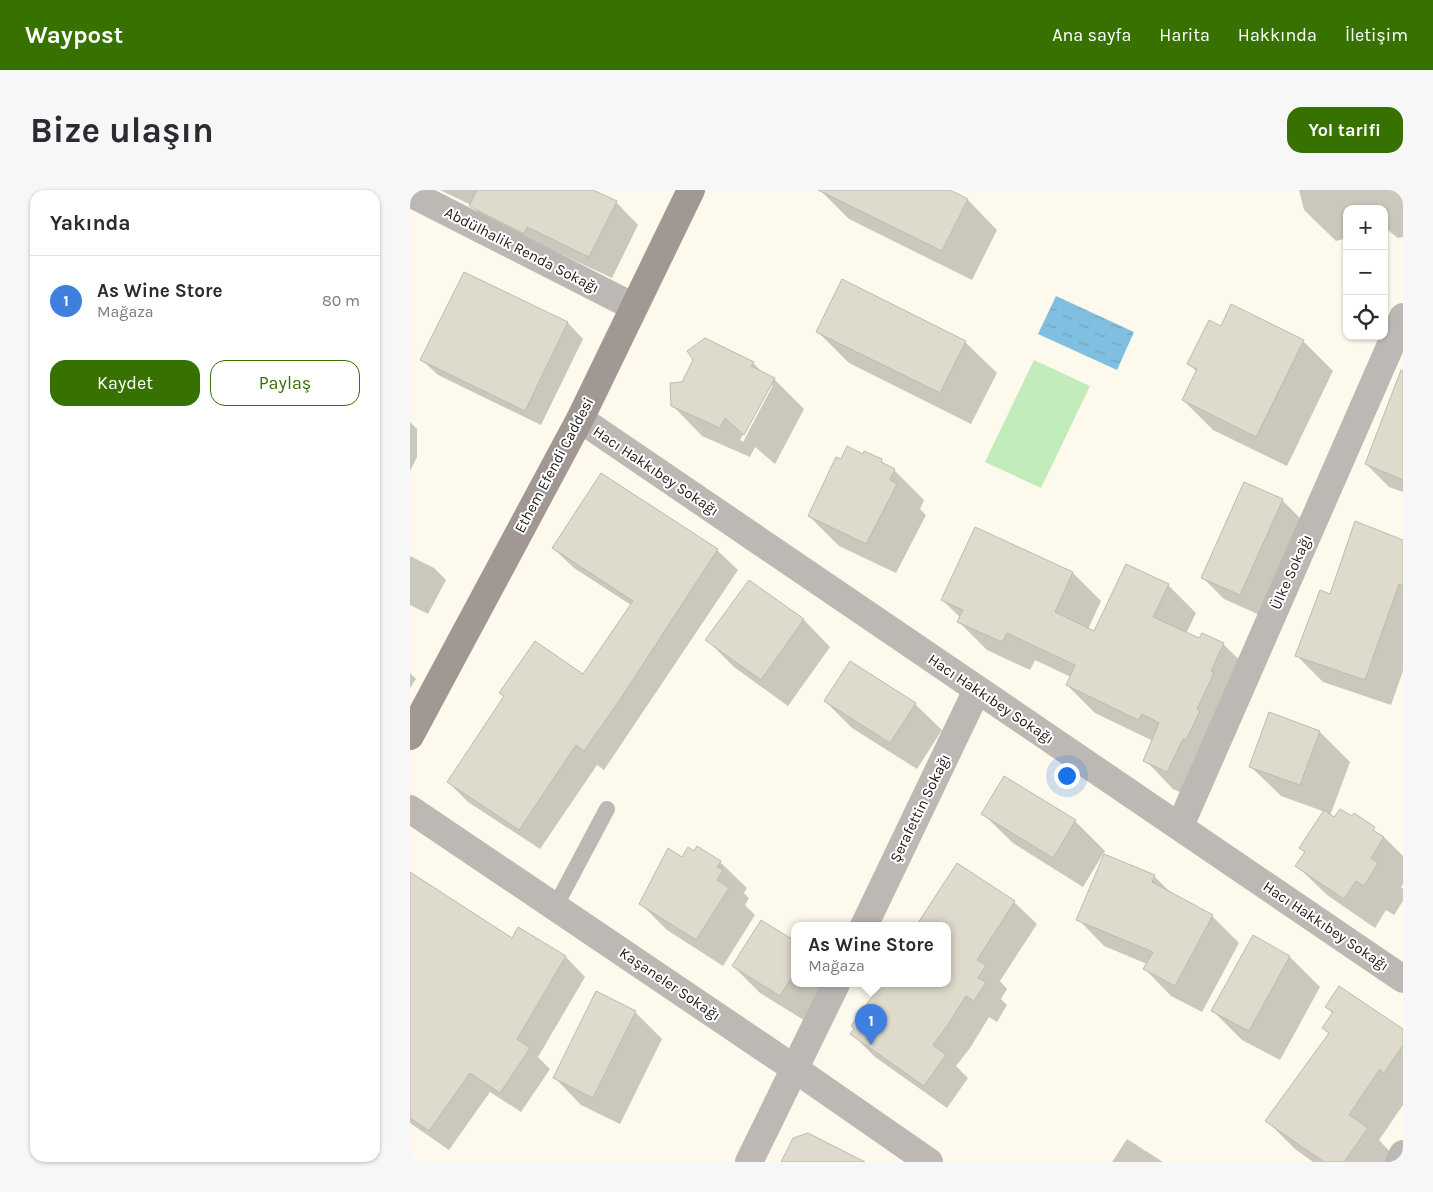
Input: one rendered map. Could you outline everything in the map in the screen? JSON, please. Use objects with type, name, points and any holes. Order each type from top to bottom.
[{"type":"main road","name":"Ethem Efendi Caddesi","points":[[410,736],[580,419],[692,190]]},
{"type":"street","name":"Abdülhalik Renda Sokağı","points":[[410,193],[634,307]]},
{"type":"street","name":"Ülke Sokağı","points":[[1180,826],[1395,355],[1403,317]]},
{"type":"street","name":"Hacı Hakkıbey Sokağı","points":[[580,419],[1403,979]]},
{"type":"street","name":"Şerafettin Sokağı","points":[[866,922],[977,690]]},
{"type":"street","name":"Kaşaneler Sokağı","points":[[410,809],[795,1069],[929,1162]]},
{"type":"street","points":[[749,1162],[835,987]]},
{"type":"street","points":[[1399,1162],[1403,1154]]},
{"type":"lane","points":[[555,907],[608,809]]},
{"type":"green space","points":[[1034,360],[1090,386],[1041,488],[985,462]]},
{"type":"water","points":[[1056,296],[1134,332],[1117,370],[1038,334]]},
{"type":"building","points":[[477,190],[593,190],[617,201],[589,257],[527,227],[524,234],[469,206]]},
{"type":"building","points":[[818,190],[950,190],[968,199],[942,251]]},
{"type":"building","points":[[464,272],[568,322],[525,411],[420,360]]},
{"type":"building","points":[[842,279],[966,341],[940,393],[816,332]]},
{"type":"building","points":[[1231,304],[1304,340],[1256,437],[1182,400],[1197,369],[1187,364],[1209,320],[1221,326]]},
{"type":"building","points":[[705,338],[754,362],[751,366],[775,378],[744,435],[725,418],[720,428],[671,406],[670,383],[682,382],[693,360],[687,351]]},
{"type":"building","points":[[1401,370],[1403,371],[1403,480],[1365,464]]},
{"type":"building","points":[[847,446],[863,454],[864,451],[882,459],[881,462],[895,469],[890,480],[897,484],[866,544],[808,516],[836,457],[841,459]]},
{"type":"building","points":[[601,473],[718,549],[621,698],[584,751],[576,745],[519,830],[447,782],[504,696],[499,693],[535,641],[583,674],[633,601],[552,548]]},
{"type":"building","points":[[1244,482],[1283,499],[1240,595],[1201,578]]},
{"type":"building","points":[[1355,521],[1403,540],[1403,586],[1399,584],[1365,680],[1295,656],[1320,590],[1330,594]]},
{"type":"building","points":[[975,527],[1073,572],[1055,612],[1094,631],[1126,564],[1169,584],[1153,617],[1199,638],[1202,633],[1224,643],[1211,671],[1214,673],[1197,709],[1200,711],[1186,740],[1183,739],[1167,772],[1143,761],[1159,723],[1142,714],[1138,720],[1066,685],[1075,665],[1007,633],[1002,642],[957,622],[963,610],[941,600]]},
{"type":"building","points":[[749,580],[804,619],[761,680],[705,640]]},
{"type":"building","points":[[850,661],[916,703],[890,743],[824,701]]},
{"type":"building","points":[[1269,712],[1320,731],[1300,785],[1249,767]]},
{"type":"building","points":[[1004,776],[1076,820],[1053,858],[981,814]]},
{"type":"building","points":[[1340,809],[1352,816],[1354,813],[1375,827],[1373,830],[1384,837],[1371,858],[1378,863],[1364,886],[1356,881],[1344,899],[1295,866],[1305,852],[1299,848],[1324,810],[1334,817]]},
{"type":"building","points":[[697,846],[721,861],[717,867],[723,870],[717,880],[729,888],[696,940],[639,904],[668,848],[682,857],[688,847],[694,851]]},
{"type":"building","points":[[1104,854],[1155,875],[1152,882],[1213,915],[1175,986],[1143,969],[1153,952],[1076,920]]},
{"type":"building","points":[[957,863],[1015,901],[977,960],[986,965],[978,978],[986,982],[974,1001],[966,996],[933,1045],[946,1055],[924,1086],[850,1034],[854,1029],[851,1026],[879,987],[951,987],[951,922],[919,922]]},
{"type":"building","points":[[410,872],[512,938],[518,927],[566,956],[517,1039],[530,1048],[500,1093],[470,1073],[429,1131],[410,1118]]},
{"type":"building","points":[[761,920],[791,939],[791,978],[780,996],[732,966]]},
{"type":"building","points":[[1253,935],[1290,956],[1249,1031],[1211,1011]]},
{"type":"building","points":[[1339,986],[1403,1029],[1403,1045],[1384,1073],[1380,1069],[1349,1115],[1368,1128],[1344,1162],[1324,1162],[1265,1121],[1329,1033],[1322,1028],[1333,1012],[1325,1007]]},
{"type":"building","points":[[596,991],[636,1011],[593,1098],[553,1078]]},
{"type":"building","points":[[808,1133],[865,1162],[781,1162],[793,1138]]},
{"type":"place","name":"As Wine Store","points":[[871,1045]]}]
